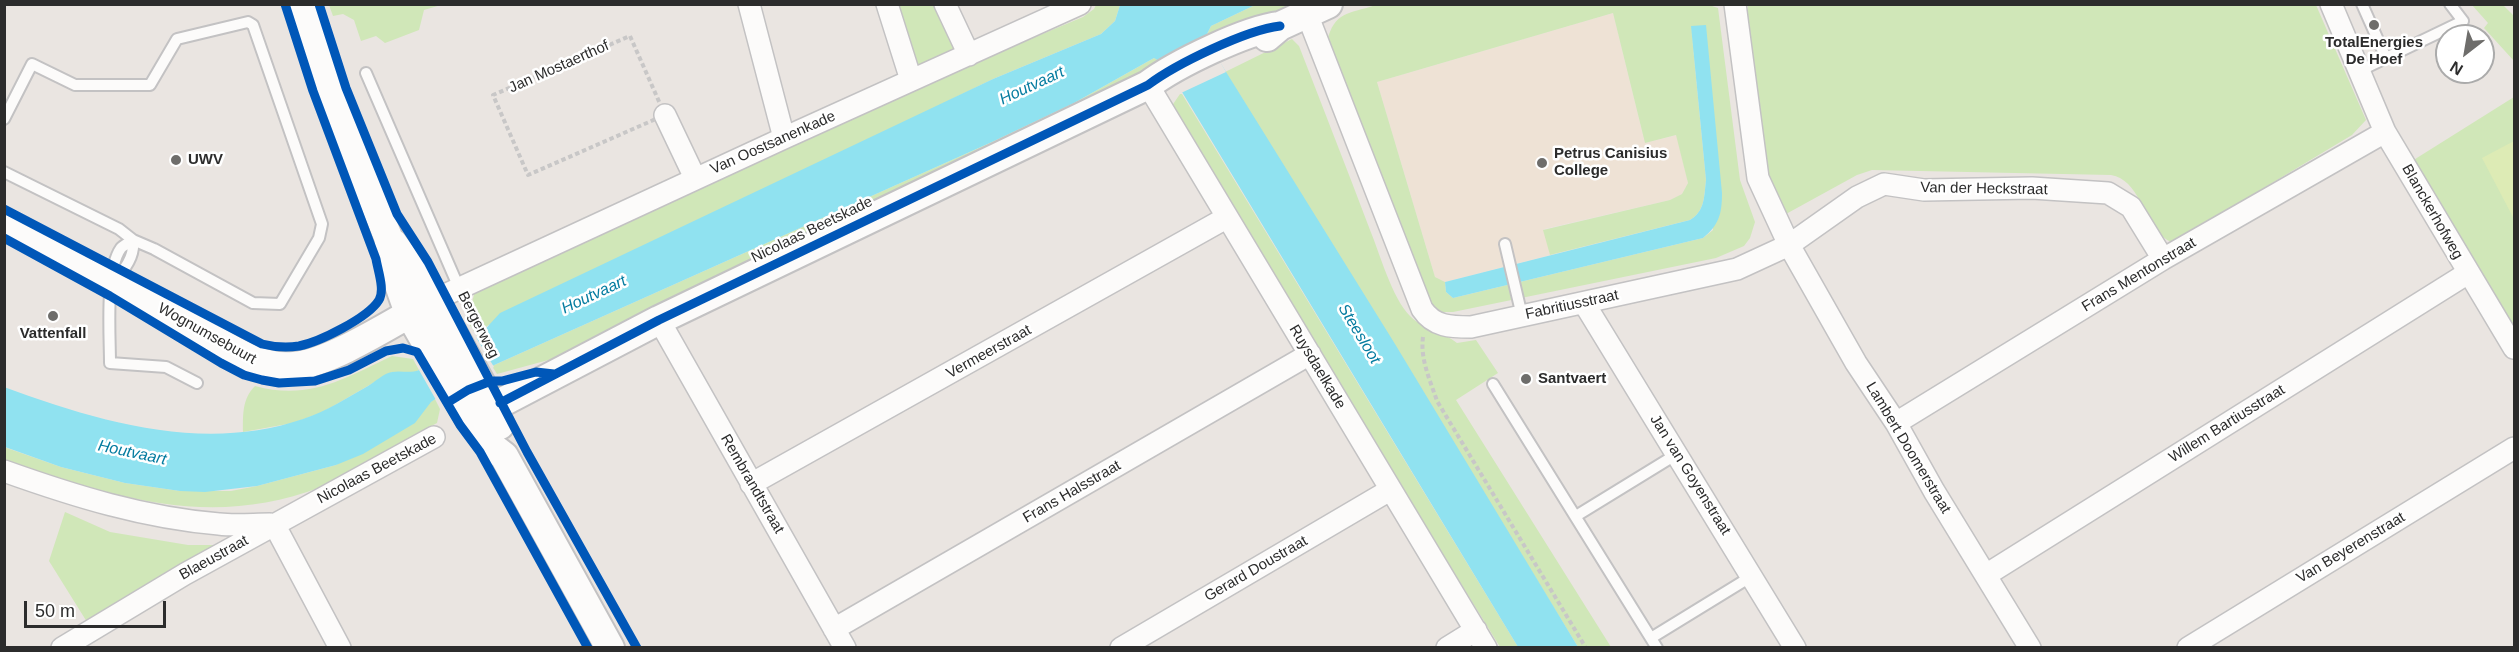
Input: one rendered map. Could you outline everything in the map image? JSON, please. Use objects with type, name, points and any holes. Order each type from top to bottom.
[{"type":"street","name":"Bergerweg","points":[[300,4],[335,107],[388,237],[392,265],[409,313],[447,353],[477,377],[481,413]]},
{"type":"street","points":[[749,4],[784,138]]},
{"type":"street","points":[[886,4],[911,80]]},
{"type":"street","points":[[945,4],[969,55]]},
{"type":"street","name":"Van Oostsanenkade","points":[[446,294],[695,178],[1080,4]]},
{"type":"street","points":[[1735,4],[1758,178],[1789,245]]},
{"type":"street","name":"Blanckerhofweg","points":[[2331,4],[2385,132],[2514,348]]},
{"type":"street","points":[[1318,9],[1426,315]]},
{"type":"street","name":"Nicolaas Beetskade","points":[[481,413],[659,320],[1162,79],[1216,54],[1267,37],[1280,26],[1318,9]]},
{"type":"street","name":"Ruysdaelkade","points":[[1162,79],[1226,218],[1481,639]]},
{"type":"street","points":[[665,115],[695,178]]},
{"type":"street","name":"Frans Mentonstraat","points":[[1896,423],[2163,259],[2385,132]]},
{"type":"street","name":"Van der Heckstraat","points":[[1789,245],[1857,197],[1884,184],[1924,190],[2032,188],[2108,193],[2131,207],[2163,259]]},
{"type":"street","name":"Vermeerstraat","points":[[751,484],[1226,218]]},
{"type":"street","name":"Wognumsebuurt","points":[[4,225],[247,357],[271,365],[294,366],[316,361],[446,294]]},
{"type":"street","name":"Bergerweg","points":[[388,237],[446,294],[447,353],[453,391],[481,413],[506,439],[504,456],[610,648]]},
{"type":"street","name":"Fabritiusstraat","points":[[1426,315],[1436,322],[1453,327],[1471,327],[1737,269],[1789,245]]},
{"type":"street","name":"Lambert Doomerstraat","points":[[1789,245],[1856,363],[1896,423],[1934,491],[2030,648]]},
{"type":"street","name":"Willem Bartiusstraat","points":[[1986,575],[2468,273]]},
{"type":"street","name":"Jan van Goyenstraat","points":[[1584,303],[1795,648]]},
{"type":"street","name":"Rembrandtstraat","points":[[659,320],[839,638]]},
{"type":"street","name":"Frans Halsstraat","points":[[839,638],[1310,354]]},
{"type":"street","name":"Nicolaas Beetskade","points":[[4,471],[79,497],[167,517],[221,524],[274,524],[434,437]]},
{"type":"street","name":"Van Beyerenstraat","points":[[2188,648],[2514,448]]},
{"type":"street","name":"Gerard Doustraat","points":[[1121,648],[1390,490]]},
{"type":"street","points":[[274,524],[340,648]]},
{"type":"street","name":"Blaeustraat","points":[[62,648],[274,524]]},
{"type":"street","points":[[1448,648],[1481,639]]},
{"type":"lane","points":[[2362,4],[2386,58]]},
{"type":"lane","points":[[2359,71],[2463,21],[2450,4]]},
{"type":"lane","points":[[4,119],[32,64],[75,85],[150,85],[177,39],[248,22],[253,25],[322,224],[319,238],[280,304],[253,303],[133,240],[119,229],[4,172]]},
{"type":"lane","points":[[366,73],[446,294]]},
{"type":"lane","points":[[133,240],[122,247],[113,266],[110,363],[166,367],[197,383]]},
{"type":"lane","points":[[1505,244],[1522,316]]},
{"type":"lane","points":[[1493,384],[1654,643],[1752,576]]},
{"type":"lane","points":[[1576,516],[1677,454]]},
{"type":"path","points":[[1426,315],[1423,354],[1437,401],[1586,648]]},
{"type":"shaded area","name":"Petrus Canisius College","points":[[1613,13],[1645,143],[1677,135],[1688,183],[1682,194],[1670,200],[1544,229],[1550,255],[1445,282],[1435,277],[1377,82]]},
{"type":"green space","points":[[329,4],[441,5],[424,10],[419,30],[385,43],[376,36],[361,41],[354,20],[343,14],[333,16]]},
{"type":"green space","points":[[1706,4],[1718,8],[1740,180],[1755,222],[1750,238],[1744,246],[1716,258],[1453,312],[1443,312],[1428,306],[1327,42],[1338,19],[1350,12],[1376,5]],"holes":[[[1613,13],[1645,143],[1676,135],[1688,183],[1682,194],[1670,200],[1543,230],[1550,255],[1690,220],[1699,212],[1703,203],[1706,180],[1691,26],[1713,230],[1703,238],[1453,298],[1446,292],[1445,282],[1435,277],[1377,82]]]},
{"type":"green space","points":[[897,5],[936,5],[957,49],[918,66]]},
{"type":"green space","points":[[1096,5],[1120,5],[1115,21],[1101,34],[993,79],[487,326],[478,337],[467,321],[475,291],[980,60],[1083,17]]},
{"type":"green space","points":[[1255,5],[1308,5],[1205,38],[1211,26]]},
{"type":"green space","points":[[1748,5],[2316,5],[2366,120],[2352,135],[2172,243],[2155,228],[2128,184],[2111,175],[1872,170],[1857,175],[1786,214],[1762,170],[1746,19]]},
{"type":"green space","points":[[2472,5],[2503,5],[2514,16],[2514,61],[2495,40],[2495,24],[2488,23]]},
{"type":"green space","points":[[1292,39],[1299,46],[1387,275],[1404,308],[1415,321],[1457,343],[1476,340],[1498,373],[1456,400],[1611,647],[1578,647],[1225,72]]},
{"type":"green space","points":[[1154,58],[1159,60],[1153,64],[1155,69],[1079,111],[552,359],[497,374],[492,366],[992,142],[1074,103]]},
{"type":"green space","points":[[1180,94],[1518,647],[1500,647],[1169,110]]},
{"type":"green space","points":[[2514,97],[2514,328],[2412,161]]},
{"type":"green space","points":[[2514,141],[2514,219],[2482,158]]},
{"type":"green space","points":[[392,356],[413,359],[419,370],[411,374],[392,372],[323,412],[293,423],[243,432],[245,402],[255,386],[293,391],[310,389],[342,379]]},
{"type":"green space","points":[[435,399],[440,409],[437,423],[351,473],[321,487],[280,500],[240,506],[200,507],[123,496],[5,462],[4,447],[61,467],[125,483],[180,491],[231,491],[336,465]]},
{"type":"green space","points":[[65,512],[110,532],[188,545],[221,545],[87,622],[49,561]]},
{"type":"water","points":[[1120,5],[1255,5],[1211,26],[1205,38],[1395,344],[1578,647],[1518,647],[1182,92],[1161,62],[1154,58],[1074,103],[992,142],[492,366],[431,402],[415,423],[363,454],[336,465],[257,486],[205,492],[180,491],[125,483],[61,467],[5,447],[4,387],[77,412],[152,429],[190,433],[228,433],[266,429],[312,416],[345,400],[386,374],[419,370],[478,337],[500,313],[993,79],[1101,34],[1115,21]]},
{"type":"water","points":[[1706,25],[1722,193],[1721,207],[1713,228],[1703,238],[1453,298],[1446,292],[1445,282],[1690,220],[1699,212],[1703,203],[1706,180],[1691,26]]},
{"type":"pier","points":[[1206,37],[1226,72],[1181,93],[1159,61]]},
{"type":"pier","points":[[476,337],[494,367],[436,400],[419,370]]},
{"type":"cycle path","points":[[4,209],[262,344],[285,347],[308,344],[365,314],[381,296],[376,259],[313,91],[285,4]]},
{"type":"cycle path","points":[[319,4],[346,88],[397,214],[428,262],[527,452],[637,648]]},
{"type":"cycle path","points":[[500,403],[659,320],[1148,85],[1176,67],[1212,49],[1249,34],[1280,26]]},
{"type":"cycle path","points":[[4,238],[110,296],[221,363],[244,375],[262,380],[279,383],[315,381],[349,370],[386,351],[403,348],[417,352],[460,425],[480,452],[588,648]]},
{"type":"cycle path","points":[[447,403],[468,390],[491,381],[502,381],[536,372],[554,374]]},
{"type":"place","name":"TotalEnergies De Hoef","points":[[2374,25]]},
{"type":"place","name":"UWV","points":[[176,160]]},
{"type":"place","name":"Petrus Canisius College","points":[[1542,163]]},
{"type":"place","name":"Vattenfall","points":[[53,316]]},
{"type":"place","name":"Santvaert","points":[[1526,379]]},
{"type":"water label","name":"Houtvaart","points":[[1032,86]]},
{"type":"water label","name":"Houtvaart","points":[[594,295]]},
{"type":"water label","name":"Steesloot","points":[[1359,334]]},
{"type":"water label","name":"Houtvaart","points":[[132,453]]}]
